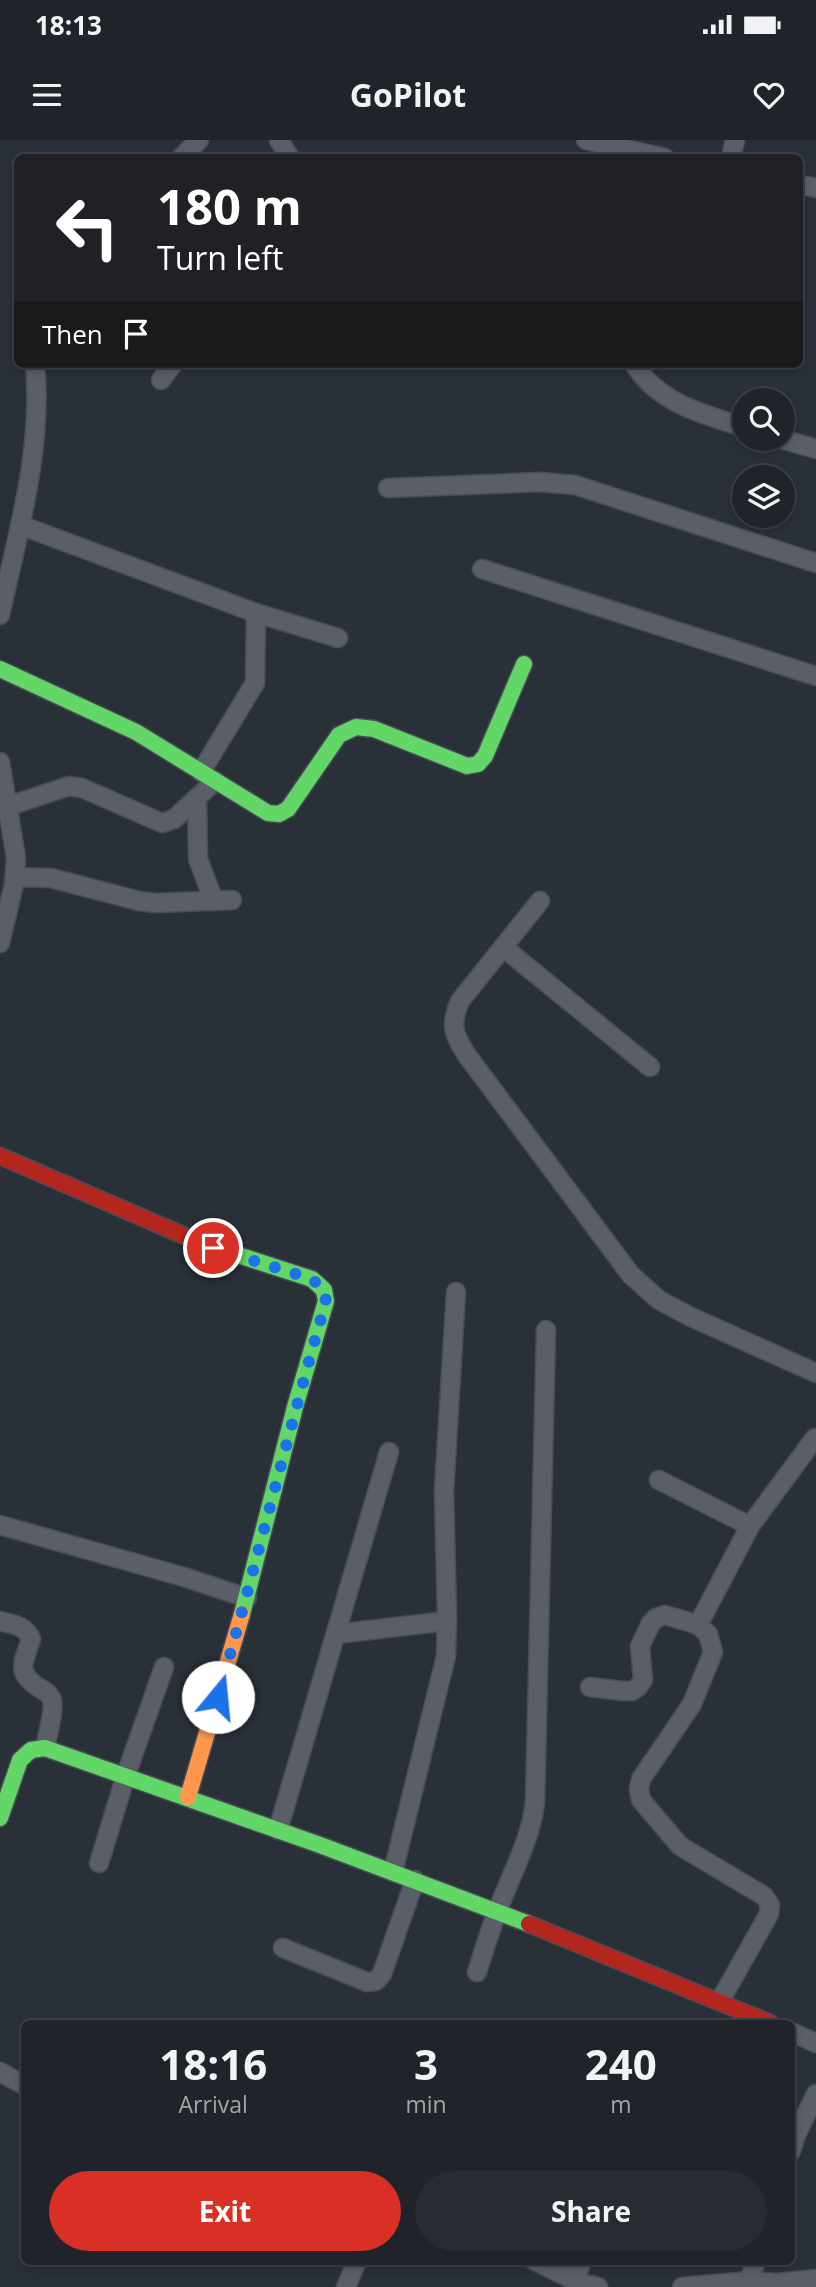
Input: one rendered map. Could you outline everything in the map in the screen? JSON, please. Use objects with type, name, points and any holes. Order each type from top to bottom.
[{"type":"street","points":[[185,154],[200,140]]},
{"type":"street","points":[[588,140],[648,154]]},
{"type":"street","points":[[0,615],[20,525],[37,424],[35,368]]},
{"type":"street","points":[[161,380],[170,368]]},
{"type":"street","points":[[637,368],[653,388],[675,403],[732,424]]},
{"type":"street","points":[[795,443],[816,449]]},
{"type":"street","points":[[388,488],[540,482],[575,485],[816,563]]},
{"type":"street","points":[[20,525],[256,613],[338,638]]},
{"type":"street","points":[[482,569],[816,676]]},
{"type":"street","points":[[9,806],[69,786],[82,788],[162,822],[174,819],[197,798],[255,683],[256,613]]},
{"type":"street","points":[[0,669],[136,732],[268,813],[279,814],[288,809],[339,735],[350,727],[374,729],[467,766],[478,764],[485,756],[524,664]]},
{"type":"street","points":[[0,764],[16,858],[10,904],[0,943]]},
{"type":"street","points":[[15,877],[51,878],[156,903],[223,901],[198,859],[197,798]]},
{"type":"street","points":[[540,901],[460,1001],[453,1018],[455,1035],[466,1054],[631,1275],[659,1300],[691,1317],[816,1373]]},
{"type":"street","points":[[503,947],[650,1067]]},
{"type":"street","points":[[0,1156],[213,1248],[312,1279],[324,1290],[326,1301],[295,1407],[247,1598],[188,1797]]},
{"type":"street","points":[[393,1872],[446,1656],[444,1491],[456,1292]]},
{"type":"street","points":[[477,1972],[497,1911],[533,1821],[546,1330]]},
{"type":"street","points":[[698,1625],[750,1526],[815,1438]]},
{"type":"street","points":[[278,1830],[388,1452]]},
{"type":"street","points":[[659,1480],[750,1526]]},
{"type":"street","points":[[0,1525],[184,1577],[247,1598]]},
{"type":"street","points":[[590,1686],[622,1691],[638,1687],[643,1680],[640,1646],[656,1618],[665,1615],[698,1625],[708,1634],[713,1652],[692,1704],[641,1779],[639,1789],[641,1800],[680,1846],[764,1896],[770,1905],[769,1914],[720,2001]]},
{"type":"street","points":[[0,1620],[22,1627],[31,1639],[23,1673],[27,1680],[48,1693],[53,1703],[45,1748]]},
{"type":"street","points":[[336,1634],[447,1621]]},
{"type":"street","points":[[99,1863],[164,1667]]},
{"type":"street","points":[[0,1818],[24,1753],[45,1748],[188,1797],[497,1911],[763,2020]]},
{"type":"street","points":[[283,1948],[366,1982],[376,1981],[382,1974],[415,1880]]},
{"type":"street","points":[[795,2034],[816,2043]]},
{"type":"street","points":[[0,2072],[21,2083]]},
{"type":"street","points":[[795,2138],[816,2094]]},
{"type":"street","points":[[346,2287],[355,2265]]},
{"type":"street","points":[[543,2265],[574,2281],[598,2287]]},
{"type":"street","points":[[574,2281],[580,2265]]},
{"type":"street","points":[[749,2281],[755,2265]]},
{"type":"street","points":[[682,2287],[749,2281],[812,2282]]},
{"type":"traffic: fast","points":[[0,669],[136,732],[268,813],[279,814],[288,809],[339,735],[356,727],[374,729],[467,766],[478,764],[485,756],[524,664]]},
{"type":"traffic: fast","points":[[201,1243],[312,1279],[324,1290],[326,1301],[295,1407],[242,1614]]},
{"type":"traffic: fast","points":[[0,1818],[20,1760],[31,1750],[45,1748],[320,1845],[529,1924]]},
{"type":"traffic: slow","points":[[188,1797],[242,1614]]},
{"type":"traffic: jam","points":[[0,1156],[201,1243]]},
{"type":"traffic: jam","points":[[529,1924],[763,2020]]},
{"type":"route","points":[[213,1248],[312,1279],[324,1290],[326,1301],[218,1697]]}]
